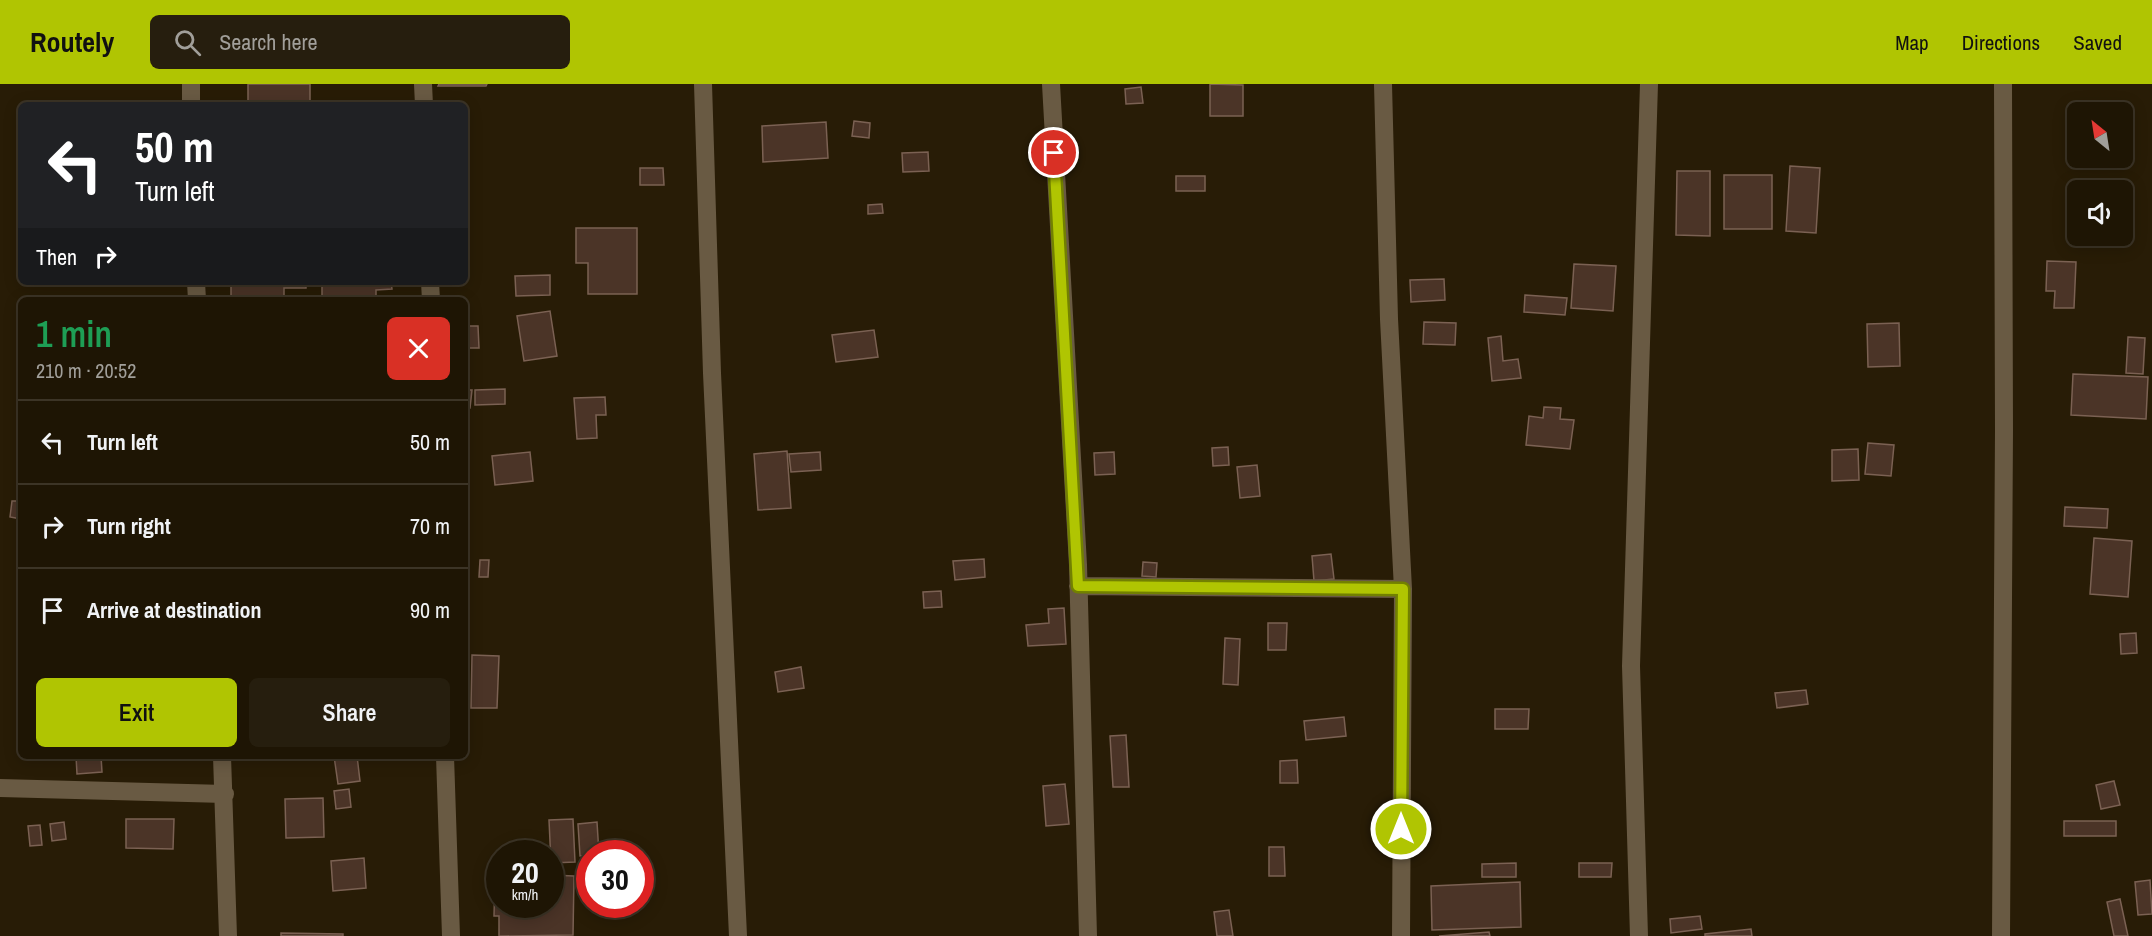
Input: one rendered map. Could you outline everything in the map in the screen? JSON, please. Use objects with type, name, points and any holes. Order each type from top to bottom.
[{"type":"street","points":[[191,84],[191,102]]},
{"type":"street","points":[[423,84],[424,102]]},
{"type":"street","points":[[703,84],[712,373],[738,936]]},
{"type":"street","points":[[1051,84],[1078,586],[1088,936]]},
{"type":"street","points":[[1383,84],[1389,319],[1403,589],[1401,936]]},
{"type":"street","points":[[1639,936],[1631,666],[1649,84]]},
{"type":"street","points":[[2001,936],[2004,441],[2002,84]]},
{"type":"street","points":[[1078,586],[1403,589]]},
{"type":"street","points":[[222,759],[228,936]]},
{"type":"street","points":[[445,759],[451,936]]},
{"type":"street","points":[[0,788],[225,794]]},
{"type":"building","points":[[248,84],[310,84],[310,102],[248,102]]},
{"type":"building","points":[[439,84],[487,84],[486,86],[438,86]]},
{"type":"building","points":[[1210,84],[1243,85],[1243,116],[1210,116]]},
{"type":"building","points":[[1141,87],[1143,103],[1126,104],[1125,89]]},
{"type":"building","points":[[854,121],[870,123],[869,138],[852,136]]},
{"type":"building","points":[[826,122],[828,158],[763,162],[762,126]]},
{"type":"building","points":[[928,152],[929,171],[903,172],[902,153]]},
{"type":"building","points":[[1790,166],[1820,168],[1816,233],[1786,231]]},
{"type":"building","points":[[640,168],[663,168],[664,185],[640,185]]},
{"type":"building","points":[[1677,171],[1710,171],[1710,236],[1676,235]]},
{"type":"building","points":[[1724,175],[1772,175],[1772,229],[1724,229]]},
{"type":"building","points":[[1176,176],[1205,176],[1205,191],[1176,191]]},
{"type":"building","points":[[882,204],[883,213],[868,214],[868,205]]},
{"type":"building","points":[[576,228],[637,228],[637,294],[588,294],[588,263],[576,263]]},
{"type":"building","points":[[2047,261],[2076,262],[2074,308],[2054,308],[2055,291],[2046,291]]},
{"type":"building","points":[[1574,264],[1616,266],[1613,311],[1571,308]]},
{"type":"building","points":[[550,275],[550,295],[516,296],[515,276]]},
{"type":"building","points":[[1444,279],[1445,300],[1411,302],[1410,280]]},
{"type":"building","points":[[231,285],[306,285],[306,288],[284,288],[284,297],[231,297]]},
{"type":"building","points":[[322,285],[391,285],[392,289],[376,290],[376,297],[322,297]]},
{"type":"building","points":[[1525,295],[1567,298],[1565,315],[1524,312]]},
{"type":"building","points":[[550,311],[557,356],[524,361],[517,316]]},
{"type":"building","points":[[1424,322],[1456,323],[1455,345],[1423,344]]},
{"type":"building","points":[[1899,323],[1900,366],[1868,367],[1867,324]]},
{"type":"building","points":[[468,326],[478,326],[479,348],[468,348]]},
{"type":"building","points":[[874,330],[878,357],[836,362],[832,335]]},
{"type":"building","points":[[1501,336],[1503,361],[1518,359],[1521,378],[1492,381],[1488,338]]},
{"type":"building","points":[[2128,337],[2145,338],[2143,374],[2126,373]]},
{"type":"building","points":[[2073,374],[2148,377],[2146,419],[2071,415]]},
{"type":"building","points":[[505,389],[505,404],[475,405],[475,390]]},
{"type":"building","points":[[468,390],[472,390],[470,408],[468,408]]},
{"type":"building","points":[[605,397],[606,415],[596,415],[597,438],[577,439],[574,398]]},
{"type":"building","points":[[1544,407],[1561,408],[1560,419],[1574,420],[1570,449],[1526,445],[1529,416],[1543,418]]},
{"type":"building","points":[[1868,443],[1894,445],[1891,476],[1865,474]]},
{"type":"building","points":[[1228,447],[1229,465],[1213,466],[1212,448]]},
{"type":"building","points":[[1858,449],[1859,480],[1832,481],[1832,450]]},
{"type":"building","points":[[787,451],[791,508],[758,510],[754,454]]},
{"type":"building","points":[[530,452],[533,481],[495,485],[492,456]]},
{"type":"building","points":[[820,452],[821,470],[791,472],[789,454]]},
{"type":"building","points":[[1114,452],[1115,474],[1095,475],[1094,453]]},
{"type":"building","points":[[1257,465],[1260,496],[1240,498],[1237,467]]},
{"type":"building","points":[[12,501],[18,501],[18,518],[10,517]]},
{"type":"building","points":[[2065,507],[2108,509],[2107,528],[2064,526]]},
{"type":"building","points":[[2094,538],[2132,541],[2128,597],[2090,594]]},
{"type":"building","points":[[1331,554],[1334,579],[1314,581],[1312,556]]},
{"type":"building","points":[[984,559],[985,577],[955,580],[953,561]]},
{"type":"building","points":[[480,560],[489,560],[488,577],[479,577]]},
{"type":"building","points":[[1143,562],[1157,563],[1156,577],[1142,576]]},
{"type":"building","points":[[941,591],[942,607],[924,608],[923,592]]},
{"type":"building","points":[[1064,608],[1066,644],[1028,646],[1026,625],[1049,623],[1048,609]]},
{"type":"building","points":[[1268,623],[1287,623],[1286,650],[1268,650]]},
{"type":"building","points":[[2136,633],[2137,653],[2121,654],[2120,634]]},
{"type":"building","points":[[1225,638],[1240,639],[1238,685],[1223,684]]},
{"type":"building","points":[[472,655],[499,656],[497,708],[471,708]]},
{"type":"building","points":[[801,667],[804,688],[778,692],[775,672]]},
{"type":"building","points":[[1806,690],[1808,704],[1777,708],[1775,693]]},
{"type":"building","points":[[1495,709],[1529,709],[1528,729],[1495,729]]},
{"type":"building","points":[[1344,717],[1346,736],[1306,740],[1304,721]]},
{"type":"building","points":[[1126,735],[1129,787],[1113,787],[1110,736]]},
{"type":"building","points":[[76,759],[101,759],[102,772],[77,774]]},
{"type":"building","points":[[334,759],[357,759],[360,781],[338,784]]},
{"type":"building","points":[[1297,760],[1298,783],[1280,783],[1280,761]]},
{"type":"building","points":[[2114,781],[2120,805],[2101,809],[2096,785]]},
{"type":"building","points":[[1065,784],[1069,824],[1046,826],[1043,786]]},
{"type":"building","points":[[349,789],[351,807],[336,809],[334,791]]},
{"type":"building","points":[[323,798],[324,837],[286,838],[285,799]]},
{"type":"building","points":[[126,819],[174,819],[173,849],[126,848]]},
{"type":"building","points":[[573,819],[575,862],[564,862],[564,840],[550,840],[549,820]]},
{"type":"building","points":[[2064,821],[2116,821],[2116,836],[2064,836]]},
{"type":"building","points":[[64,822],[66,839],[52,841],[50,824]]},
{"type":"building","points":[[597,822],[598,840],[579,840],[578,824]]},
{"type":"building","points":[[40,825],[42,845],[30,846],[28,826]]},
{"type":"building","points":[[1269,847],[1284,847],[1285,876],[1269,876]]},
{"type":"building","points":[[364,858],[366,888],[333,891],[331,861]]},
{"type":"building","points":[[1516,863],[1516,877],[1482,877],[1482,864]]},
{"type":"building","points":[[1579,863],[1612,863],[1611,877],[1579,877]]},
{"type":"building","points":[[564,876],[574,876],[573,935],[499,936],[499,918],[564,918]]},
{"type":"building","points":[[2150,880],[2152,914],[2138,915],[2135,882]]},
{"type":"building","points":[[1520,882],[1521,927],[1432,930],[1431,886]]},
{"type":"building","points":[[2120,899],[2128,936],[2114,936],[2107,902]]},
{"type":"building","points":[[1229,910],[1233,936],[1217,936],[1214,912]]},
{"type":"building","points":[[1700,916],[1702,929],[1671,933],[1670,919]]},
{"type":"building","points":[[1751,929],[1752,936],[1705,936],[1705,934]]},
{"type":"building","points":[[1489,932],[1490,936],[1439,936]]},
{"type":"building","points":[[281,933],[343,934],[343,936],[281,936]]},
{"type":"route","points":[[1054,153],[1078,586],[1403,589],[1401,829]]}]
